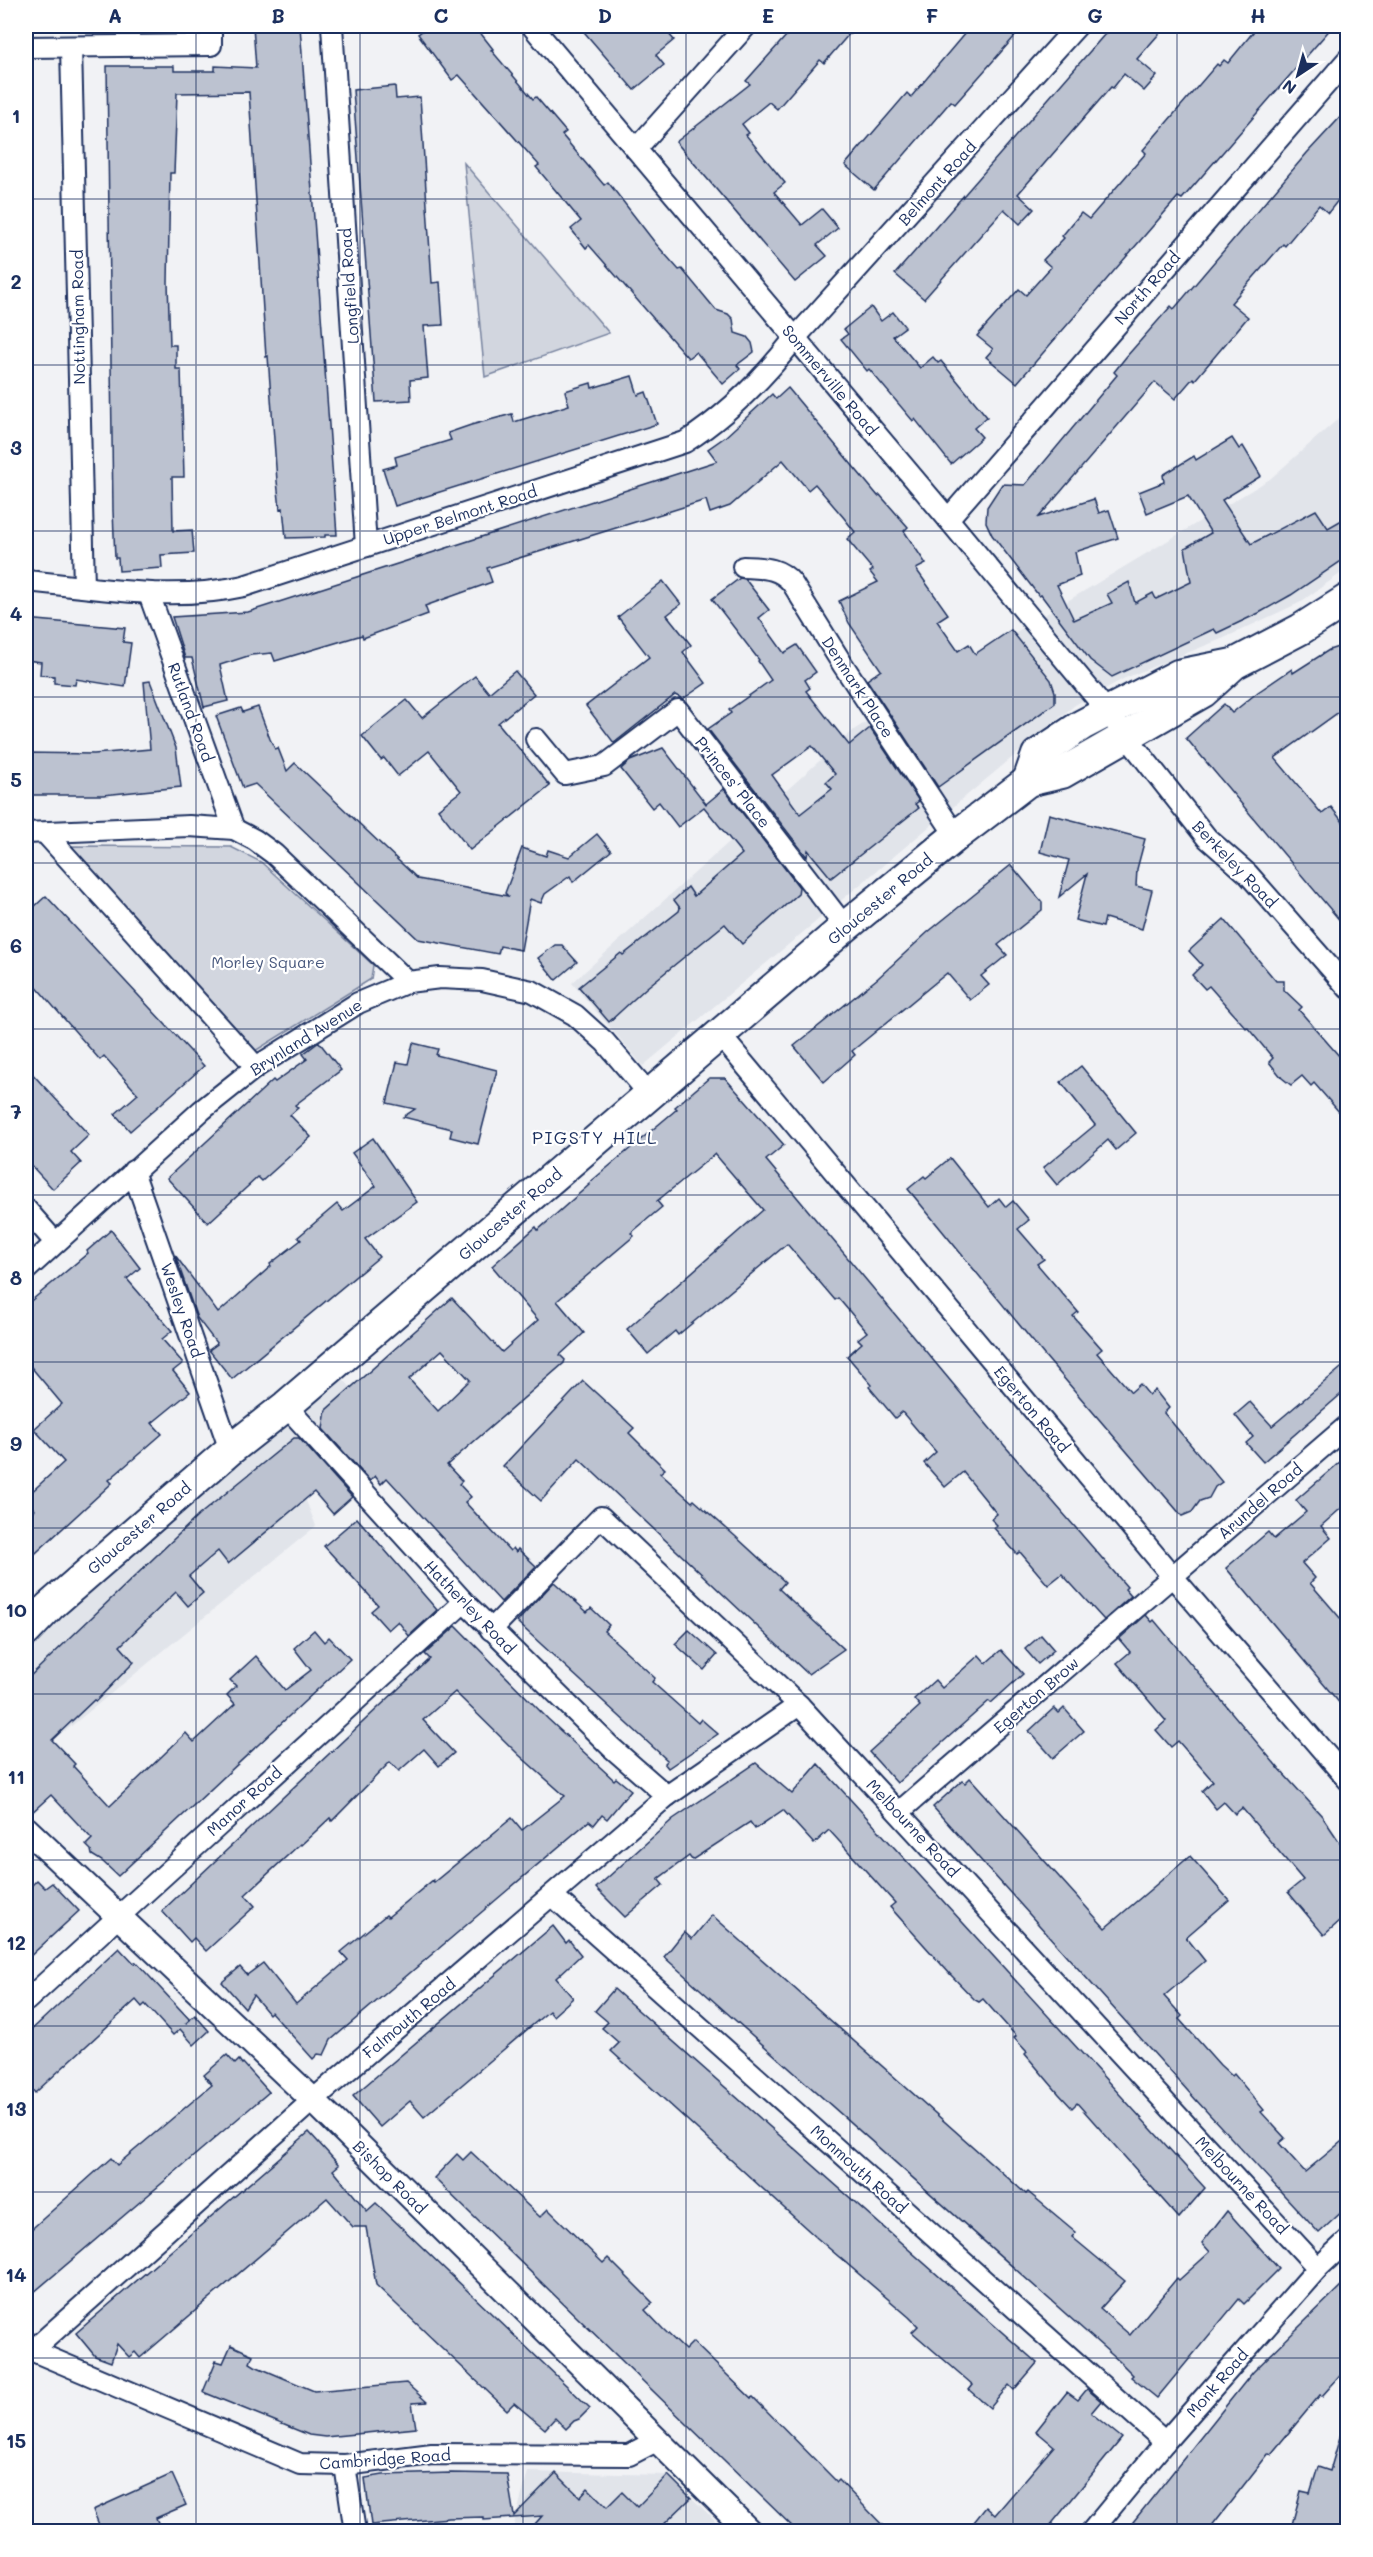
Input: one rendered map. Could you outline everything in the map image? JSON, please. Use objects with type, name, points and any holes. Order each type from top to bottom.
[{"type":"main road","name":"Gloucester Road","points":[[26,1630],[50,1606],[230,1450],[286,1406],[846,927],[956,836],[1028,781],[1062,773],[1203,692],[1234,664],[1301,629],[1347,599]]},
{"type":"main road","name":"Gloucester Road","points":[[1028,781],[1037,755],[1107,712],[1178,675],[1234,664]]},
{"type":"street","points":[[26,47],[211,45],[211,26]]},
{"type":"street","name":"Longfield Road","points":[[332,26],[366,546]]},
{"type":"street","name":"Sommerville Road","points":[[532,26],[948,519],[1126,736]]},
{"type":"street","points":[[636,149],[746,26]]},
{"type":"street","name":"Belmont Road","points":[[795,338],[1077,26]]},
{"type":"street","name":"Nottingham Road","points":[[71,47],[84,587]]},
{"type":"street","name":"North Road","points":[[948,519],[1347,60]]},
{"type":"street","name":"Upper Belmont Road","points":[[26,581],[149,594],[197,594],[233,588],[366,546],[685,442],[742,399],[773,367],[795,338]]},
{"type":"street","name":"Denmark Place","points":[[743,567],[776,570],[784,574],[792,583],[843,665],[956,836]]},
{"type":"street","name":"Rutland Road","points":[[149,594],[234,830]]},
{"type":"street","name":"Princes' Place","points":[[536,739],[565,774],[604,766],[678,710],[846,927]]},
{"type":"street","name":"Berkeley Road","points":[[1126,736],[1207,838],[1248,874],[1347,987]]},
{"type":"street","points":[[26,833],[189,826],[234,830],[255,840],[274,854],[408,982]]},
{"type":"street","points":[[45,833],[256,1067]]},
{"type":"street","name":"Brynland Avenue","points":[[26,1270],[54,1241],[202,1110],[256,1067],[358,1003],[408,982],[440,978],[482,980],[532,991],[575,1015],[605,1042],[650,1095]]},
{"type":"street","name":"Egerton Road","points":[[720,1035],[1173,1577],[1347,1780]]},
{"type":"street","name":"Wesley Road","points":[[134,1171],[230,1450]]},
{"type":"street","points":[[26,1209],[54,1241]]},
{"type":"street","name":"Hatherley Road","points":[[286,1406],[491,1630],[612,1748],[667,1796]]},
{"type":"street","name":"Arundel Road","points":[[1173,1577],[1347,1425]]},
{"type":"street","name":"Melbourne Road","points":[[491,1630],[601,1517],[799,1705],[1318,2268]]},
{"type":"street","name":"Egerton Brow","points":[[899,1812],[1173,1577]]},
{"type":"street","name":"Manor Road","points":[[26,2001],[464,1602]]},
{"type":"street","name":"Falmouth Road","points":[[29,2349],[313,2100],[667,1796],[799,1705]]},
{"type":"street","name":"Bishop Road","points":[[26,1829],[313,2100],[750,2532]]},
{"type":"street","name":"Monmouth Road","points":[[553,1896],[1165,2442]]},
{"type":"street","name":"Monk Road","points":[[1091,2532],[1165,2442],[1318,2268],[1347,2240]]},
{"type":"street","name":"Cambridge Road","points":[[29,2349],[300,2464],[345,2465],[432,2454],[629,2455],[656,2441]]},
{"type":"street","points":[[345,2465],[355,2532]]},
{"type":"shaded area","points":[[1347,411],[1347,569],[1299,603],[1224,638],[1125,678],[1075,705],[643,1066],[572,983],[855,729],[1270,479]]},
{"type":"shaded area","points":[[338,1373],[376,1416],[301,1488],[316,1526],[64,1732],[40,1734],[26,1751],[26,1653],[78,1599]]},
{"type":"shaded area","points":[[528,2472],[668,2475],[726,2531],[512,2532]]},
{"type":"green space","points":[[464,163],[609,333],[485,377]]},
{"type":"green space","name":"Morley Square","points":[[70,846],[231,847],[261,862],[373,965],[371,979],[255,1051]]},
{"type":"building","points":[[253,26],[300,26],[337,535],[286,538],[283,508],[280,509],[268,356],[266,357],[249,92],[177,93],[174,173],[170,173],[168,283],[170,345],[176,345],[176,369],[181,369],[184,477],[172,477],[173,531],[192,530],[194,553],[161,555],[162,568],[119,571],[118,558],[115,558],[113,511],[107,66],[174,66],[174,71],[215,71],[215,66],[256,68]]},
{"type":"building","points":[[429,26],[475,26],[493,49],[491,50],[533,99],[536,97],[566,132],[562,135],[604,185],[608,182],[656,244],[679,270],[682,269],[716,310],[728,314],[733,319],[735,333],[747,337],[752,343],[754,352],[737,365],[740,369],[723,384],[696,352],[688,358],[589,245],[586,248],[571,229],[581,221],[536,167],[539,165],[459,75],[452,80],[418,34]]},
{"type":"building","points":[[579,26],[662,26],[674,40],[656,55],[664,65],[634,90]]},
{"type":"building","points":[[795,26],[856,26],[824,63],[820,60],[777,109],[769,102],[742,124],[749,133],[746,135],[785,183],[774,192],[802,225],[822,209],[838,228],[817,245],[827,256],[795,282],[676,142],[750,84],[746,81]]},
{"type":"building","points":[[971,26],[1024,26],[955,104],[951,101],[874,190],[845,165],[907,93],[911,97]]},
{"type":"building","points":[[1112,26],[1166,26],[1137,59],[1157,76],[1144,91],[1124,74],[1018,194],[1034,209],[1020,224],[1004,209],[924,299],[895,274]]},
{"type":"building","points":[[1258,26],[1333,26],[1182,199],[1178,197],[1017,383],[986,357],[993,349],[977,336],[1019,289],[1026,295],[1051,267],[1043,260],[1064,238],[1062,236],[1081,213],[1089,219],[1146,153],[1143,150],[1217,64],[1219,66],[1224,60],[1228,63]]},
{"type":"building","points":[[395,86],[396,99],[420,97],[432,283],[440,282],[443,325],[424,326],[428,378],[410,380],[411,400],[376,402],[353,90]]},
{"type":"building","points":[[1347,110],[1347,189],[1328,213],[1319,205],[1285,246],[1283,244],[1231,303],[1248,317],[1195,380],[1193,378],[1175,399],[1155,382],[1039,517],[1094,499],[1099,513],[1109,510],[1118,538],[1075,552],[1080,576],[1057,585],[1074,620],[1112,603],[1107,594],[1129,582],[1135,603],[1153,593],[1156,599],[1191,582],[1185,548],[1211,533],[1188,496],[1147,513],[1139,492],[1164,482],[1163,475],[1194,456],[1196,460],[1232,438],[1239,449],[1243,446],[1261,476],[1222,500],[1251,544],[1316,510],[1328,528],[1347,517],[1347,557],[1291,595],[1259,613],[1217,633],[1214,629],[1112,677],[1090,660],[992,535],[986,522],[987,507],[1002,484],[1025,485],[1117,375],[1114,372],[1126,357],[1171,306],[1174,309],[1307,153]]},
{"type":"building","points":[[871,307],[881,321],[893,312],[905,327],[893,336],[920,368],[933,357],[938,363],[941,361],[987,417],[974,428],[982,437],[951,464],[915,419],[913,421],[841,339],[848,334],[844,329]]},
{"type":"building","points":[[632,376],[638,395],[646,392],[657,424],[395,506],[383,469],[397,465],[395,457],[451,440],[448,433],[471,425],[512,414],[514,422],[569,405],[565,391],[591,383],[592,388]]},
{"type":"building","points":[[788,388],[878,496],[880,495],[908,527],[904,531],[926,564],[916,569],[948,614],[937,621],[958,651],[969,644],[975,654],[1011,630],[1051,680],[1055,692],[1055,703],[938,787],[867,680],[881,670],[849,623],[839,601],[878,582],[870,572],[873,570],[847,539],[855,532],[815,484],[808,490],[783,460],[730,506],[710,513],[706,500],[487,568],[492,582],[425,606],[428,614],[363,638],[362,635],[275,661],[272,653],[251,655],[220,665],[228,701],[204,707],[192,658],[185,658],[172,617],[248,612],[717,461],[708,449],[725,437],[772,394],[776,399]]},
{"type":"building","points":[[740,578],[745,579],[769,610],[759,618],[784,653],[797,645],[816,672],[805,680],[810,688],[806,691],[849,745],[870,728],[919,801],[915,804],[919,808],[831,878],[808,850],[807,857],[708,729],[731,713],[729,710],[771,680],[759,660],[712,599]],"holes":[[[812,746],[835,774],[826,782],[832,789],[800,814],[772,775]]]},
{"type":"building","points":[[663,581],[681,604],[667,615],[691,645],[683,652],[706,683],[683,699],[675,695],[614,743],[586,706],[649,657],[618,617]]},
{"type":"building","points":[[26,619],[125,628],[123,642],[131,643],[125,687],[76,679],[75,685],[54,683],[54,676],[40,675],[41,662],[26,660]]},
{"type":"building","points":[[1347,644],[1347,706],[1275,758],[1322,814],[1331,807],[1347,827],[1347,929],[1186,738],[1224,704],[1232,713],[1292,669],[1293,673],[1329,650]]},
{"type":"building","points":[[515,671],[534,694],[498,723],[550,786],[470,850],[438,809],[461,791],[429,751],[398,776],[384,758],[381,760],[362,736],[407,700],[422,718],[475,676],[489,693]]},
{"type":"building","points":[[150,681],[176,748],[181,787],[103,795],[26,795],[26,753],[94,754],[150,749],[144,682]]},
{"type":"building","points":[[258,707],[270,739],[275,749],[278,748],[287,771],[295,763],[418,879],[508,896],[505,893],[522,848],[546,856],[548,850],[569,857],[597,834],[611,851],[573,882],[570,876],[545,894],[541,903],[530,899],[521,950],[500,946],[498,954],[418,939],[255,784],[243,788],[216,716],[241,708],[243,712]]},
{"type":"building","points":[[663,748],[706,804],[724,789],[799,887],[798,894],[742,944],[725,924],[646,988],[609,1022],[579,987],[679,911],[680,908],[674,900],[688,887],[694,896],[742,854],[704,807],[678,827],[659,802],[652,808],[621,769],[630,761]]},
{"type":"building","points":[[1049,814],[1145,839],[1137,869],[1136,886],[1152,890],[1142,929],[1105,918],[1103,927],[1075,920],[1087,874],[1059,897],[1069,860],[1040,852]]},
{"type":"building","points":[[1011,865],[1042,902],[1042,910],[998,945],[1007,955],[981,976],[989,985],[970,1000],[947,973],[852,1051],[855,1055],[824,1082],[794,1046]]},
{"type":"building","points":[[46,896],[204,1066],[130,1131],[115,1114],[138,1094],[104,1056],[100,1060],[26,975],[26,899],[35,906]]},
{"type":"building","points":[[1224,919],[1276,981],[1284,981],[1284,990],[1302,1007],[1299,1010],[1347,1065],[1347,1121],[1314,1083],[1311,1086],[1302,1076],[1291,1085],[1282,1078],[1269,1062],[1273,1058],[1247,1027],[1209,986],[1205,989],[1192,975],[1202,965],[1189,951]]},
{"type":"building","points":[[555,945],[562,945],[577,962],[556,980],[538,958]]},
{"type":"building","points":[[319,1042],[341,1070],[295,1105],[298,1108],[290,1115],[311,1137],[262,1181],[258,1177],[208,1223],[167,1178],[273,1080],[275,1082],[307,1059],[303,1054]]},
{"type":"building","points":[[413,1043],[438,1049],[436,1055],[497,1070],[478,1144],[450,1137],[452,1129],[403,1117],[415,1109],[387,1103],[397,1062],[408,1064]]},
{"type":"building","points":[[1081,1066],[1136,1133],[1116,1150],[1108,1140],[1057,1185],[1043,1168],[1095,1125],[1061,1082]]},
{"type":"building","points":[[26,1067],[89,1135],[71,1152],[81,1163],[53,1189],[26,1160]]},
{"type":"building","points":[[709,1078],[725,1078],[784,1145],[766,1160],[1004,1445],[1127,1587],[1125,1589],[1131,1596],[1104,1620],[1062,1574],[1048,1585],[1020,1552],[1017,1554],[994,1528],[997,1525],[991,1519],[997,1514],[963,1472],[945,1487],[924,1463],[936,1452],[902,1412],[895,1418],[869,1387],[872,1385],[847,1356],[862,1343],[858,1339],[867,1332],[838,1298],[835,1300],[787,1244],[678,1335],[675,1331],[648,1354],[627,1329],[763,1210],[715,1154],[657,1201],[662,1207],[631,1233],[634,1236],[557,1301],[584,1333],[560,1355],[565,1360],[564,1363],[447,1465],[462,1481],[459,1484],[471,1497],[465,1502],[510,1551],[513,1548],[516,1552],[518,1549],[536,1566],[501,1602],[387,1478],[381,1484],[375,1476],[370,1481],[323,1429],[326,1410],[452,1298],[502,1352],[538,1320],[492,1266],[536,1227],[538,1230],[588,1184],[677,1109],[675,1107]],"holes":[[[442,1350],[470,1380],[438,1411],[409,1379]]]},
{"type":"building","points":[[373,1138],[417,1202],[365,1239],[379,1257],[232,1379],[209,1350],[217,1344],[197,1318],[175,1255],[218,1313],[271,1266],[270,1264],[301,1240],[298,1237],[337,1204],[343,1211],[376,1186],[352,1153]]},
{"type":"building","points":[[950,1158],[989,1207],[999,1198],[1006,1207],[1013,1201],[1029,1220],[1018,1229],[1044,1259],[1037,1264],[1078,1312],[1073,1316],[1102,1349],[1097,1353],[1131,1392],[1140,1384],[1149,1395],[1155,1390],[1169,1408],[1164,1413],[1222,1482],[1215,1487],[1209,1498],[1200,1501],[1192,1512],[1182,1516],[1044,1355],[908,1189],[924,1176],[926,1178]]},
{"type":"building","points":[[111,1230],[140,1268],[127,1279],[172,1331],[162,1339],[183,1363],[173,1371],[190,1392],[152,1423],[162,1434],[109,1480],[112,1483],[26,1562],[26,1517],[35,1510],[26,1501],[26,1497],[64,1462],[34,1429],[62,1404],[26,1361],[26,1305],[88,1253],[87,1251]]},
{"type":"building","points":[[1347,1363],[1347,1389],[1263,1462],[1246,1443],[1253,1437],[1235,1415],[1250,1402],[1272,1426]]},
{"type":"building","points":[[583,1381],[634,1428],[629,1433],[665,1469],[660,1473],[692,1502],[694,1500],[785,1582],[779,1589],[844,1649],[808,1674],[579,1459],[541,1501],[503,1466]]},
{"type":"building","points":[[294,1438],[299,1438],[352,1497],[333,1514],[314,1492],[228,1564],[218,1551],[189,1576],[203,1593],[188,1606],[176,1592],[120,1646],[134,1662],[96,1701],[94,1700],[52,1740],[110,1806],[186,1733],[194,1742],[235,1704],[227,1695],[236,1686],[230,1680],[256,1656],[285,1690],[311,1670],[294,1648],[314,1630],[324,1642],[329,1637],[350,1659],[118,1876],[92,1855],[86,1845],[92,1839],[51,1795],[29,1815],[26,1815],[26,1680],[199,1515]]},
{"type":"building","points":[[1347,1456],[1347,1503],[1321,1526],[1331,1538],[1302,1563],[1315,1578],[1310,1583],[1347,1626],[1347,1643],[1343,1647],[1347,1653],[1347,1712],[1226,1568],[1268,1532],[1274,1539],[1306,1512],[1296,1500]]},
{"type":"building","points":[[357,1518],[437,1610],[409,1636],[398,1621],[388,1630],[371,1611],[378,1605],[324,1546]]},
{"type":"building","points":[[554,1582],[587,1612],[591,1608],[609,1625],[604,1631],[655,1678],[652,1682],[698,1723],[701,1719],[718,1734],[668,1768],[664,1763],[667,1760],[517,1622]]},
{"type":"building","points":[[1146,1615],[1152,1622],[1154,1620],[1280,1770],[1322,1816],[1347,1853],[1347,1915],[1324,1935],[1288,1892],[1303,1880],[1242,1808],[1235,1814],[1224,1802],[1216,1809],[1202,1791],[1213,1781],[1178,1741],[1171,1747],[1156,1730],[1166,1721],[1117,1663],[1130,1652],[1119,1639]]},
{"type":"building","points":[[456,1626],[548,1719],[614,1780],[616,1778],[631,1790],[607,1819],[602,1815],[594,1825],[589,1821],[331,2040],[324,2055],[318,2054],[313,2059],[253,1995],[245,2008],[222,1982],[240,1967],[247,1975],[263,1963],[296,2004],[348,1960],[341,1952],[386,1915],[388,1917],[433,1880],[434,1882],[512,1818],[522,1830],[565,1796],[519,1755],[455,1692],[423,1720],[454,1753],[439,1766],[424,1749],[399,1771],[390,1762],[332,1821],[330,1818],[245,1895],[255,1906],[206,1951],[194,1938],[190,1942],[162,1911],[430,1659],[425,1654]]},
{"type":"building","points":[[689,1630],[717,1655],[704,1670],[675,1644]]},
{"type":"building","points":[[1041,1635],[1054,1650],[1038,1664],[1025,1649]]},
{"type":"building","points":[[1001,1650],[1023,1674],[991,1703],[989,1701],[897,1783],[869,1752],[920,1706],[914,1699],[935,1680],[942,1688],[979,1655],[986,1663]]},
{"type":"building","points":[[1054,1708],[1059,1713],[1064,1708],[1084,1731],[1053,1758],[1029,1731]]},
{"type":"building","points":[[756,1763],[792,1794],[818,1764],[1205,2188],[1179,2218],[1077,2103],[1072,2108],[1059,2094],[1025,2054],[1027,2052],[1014,2038],[1016,2036],[983,1999],[979,2002],[975,2000],[950,1974],[890,1907],[895,1903],[829,1830],[814,1844],[783,1810],[755,1829],[750,1822],[692,1860],[689,1856],[658,1879],[663,1885],[625,1917],[596,1888],[673,1819]]},
{"type":"building","points":[[970,1778],[1105,1928],[1190,1856],[1229,1900],[1186,1937],[1205,1961],[1164,1996],[1182,2016],[1179,2019],[1220,2065],[1232,2076],[1234,2074],[1264,2110],[1261,2112],[1285,2138],[1279,2143],[1305,2172],[1347,2137],[1347,2207],[1319,2233],[1196,2100],[933,1807],[962,1781],[965,1783]]},
{"type":"building","points":[[37,1880],[45,1888],[52,1883],[79,1911],[26,1960],[26,1891]]},
{"type":"building","points":[[712,1915],[1026,2194],[1028,2192],[1076,2232],[1072,2237],[1125,2281],[1100,2309],[1130,2335],[1177,2278],[1179,2280],[1210,2252],[1202,2243],[1227,2211],[1279,2269],[1244,2304],[1239,2299],[1157,2398],[1131,2377],[1133,2375],[1120,2362],[664,1957],[684,1932],[692,1939]]},
{"type":"building","points":[[553,1926],[566,1943],[569,1940],[581,1955],[556,1978],[573,1998],[553,2016],[549,2011],[424,2117],[410,2101],[380,2127],[353,2096]]},
{"type":"building","points":[[119,1948],[134,1964],[136,1962],[190,2020],[195,2015],[209,2031],[194,2045],[180,2029],[173,2035],[145,2004],[142,2007],[136,2000],[35,2093],[26,2082],[26,2035]]},
{"type":"building","points":[[614,1989],[1037,2363],[1014,2390],[1009,2385],[990,2408],[969,2390],[973,2385],[912,2332],[918,2326],[909,2317],[817,2238],[611,2051],[619,2043],[602,2028],[608,2022],[595,2011]]},
{"type":"building","points":[[227,2055],[235,2064],[239,2060],[243,2063],[269,2092],[26,2299],[26,2234],[111,2158],[117,2165],[212,2085],[204,2075]]},
{"type":"building","points":[[309,2132],[339,2165],[333,2170],[367,2211],[376,2203],[590,2408],[579,2419],[566,2429],[555,2418],[545,2429],[514,2403],[507,2410],[376,2285],[366,2227],[353,2227],[327,2198],[140,2358],[135,2352],[129,2357],[117,2344],[111,2362],[95,2356],[76,2333]]},
{"type":"building","points":[[471,2152],[540,2217],[548,2209],[603,2263],[608,2258],[653,2303],[645,2310],[663,2329],[685,2350],[693,2342],[751,2398],[753,2397],[837,2482],[839,2480],[889,2532],[798,2532],[434,2178],[457,2154],[463,2160]]},
{"type":"building","points":[[1347,2280],[1347,2368],[1322,2396],[1320,2395],[1271,2454],[1269,2453],[1207,2532],[1125,2532],[1253,2372]]},
{"type":"building","points":[[231,2345],[253,2355],[250,2363],[255,2366],[314,2391],[406,2383],[427,2402],[412,2403],[416,2428],[325,2437],[309,2435],[203,2392],[216,2361],[223,2363]]},
{"type":"building","points":[[1087,2389],[1101,2401],[1091,2413],[1122,2438],[1045,2532],[966,2532],[986,2507],[995,2515],[1054,2446],[1036,2431],[1067,2392],[1078,2400]]},
{"type":"building","points":[[1342,2430],[1347,2430],[1347,2532],[1290,2532],[1301,2491],[1310,2493],[1318,2467],[1330,2471]]},
{"type":"building","points":[[556,2473],[580,2497],[588,2488],[607,2507],[622,2492],[637,2507],[668,2475],[691,2498],[656,2532],[528,2532],[542,2516],[484,2520],[484,2517],[449,2518],[371,2525],[365,2478],[383,2475],[507,2474],[514,2516]]},
{"type":"building","points":[[172,2474],[186,2505],[156,2518],[159,2525],[146,2532],[102,2532],[93,2510]]},
{"type":"district","name":"PIGSTY HILL","points":[[595,1138]]}]
